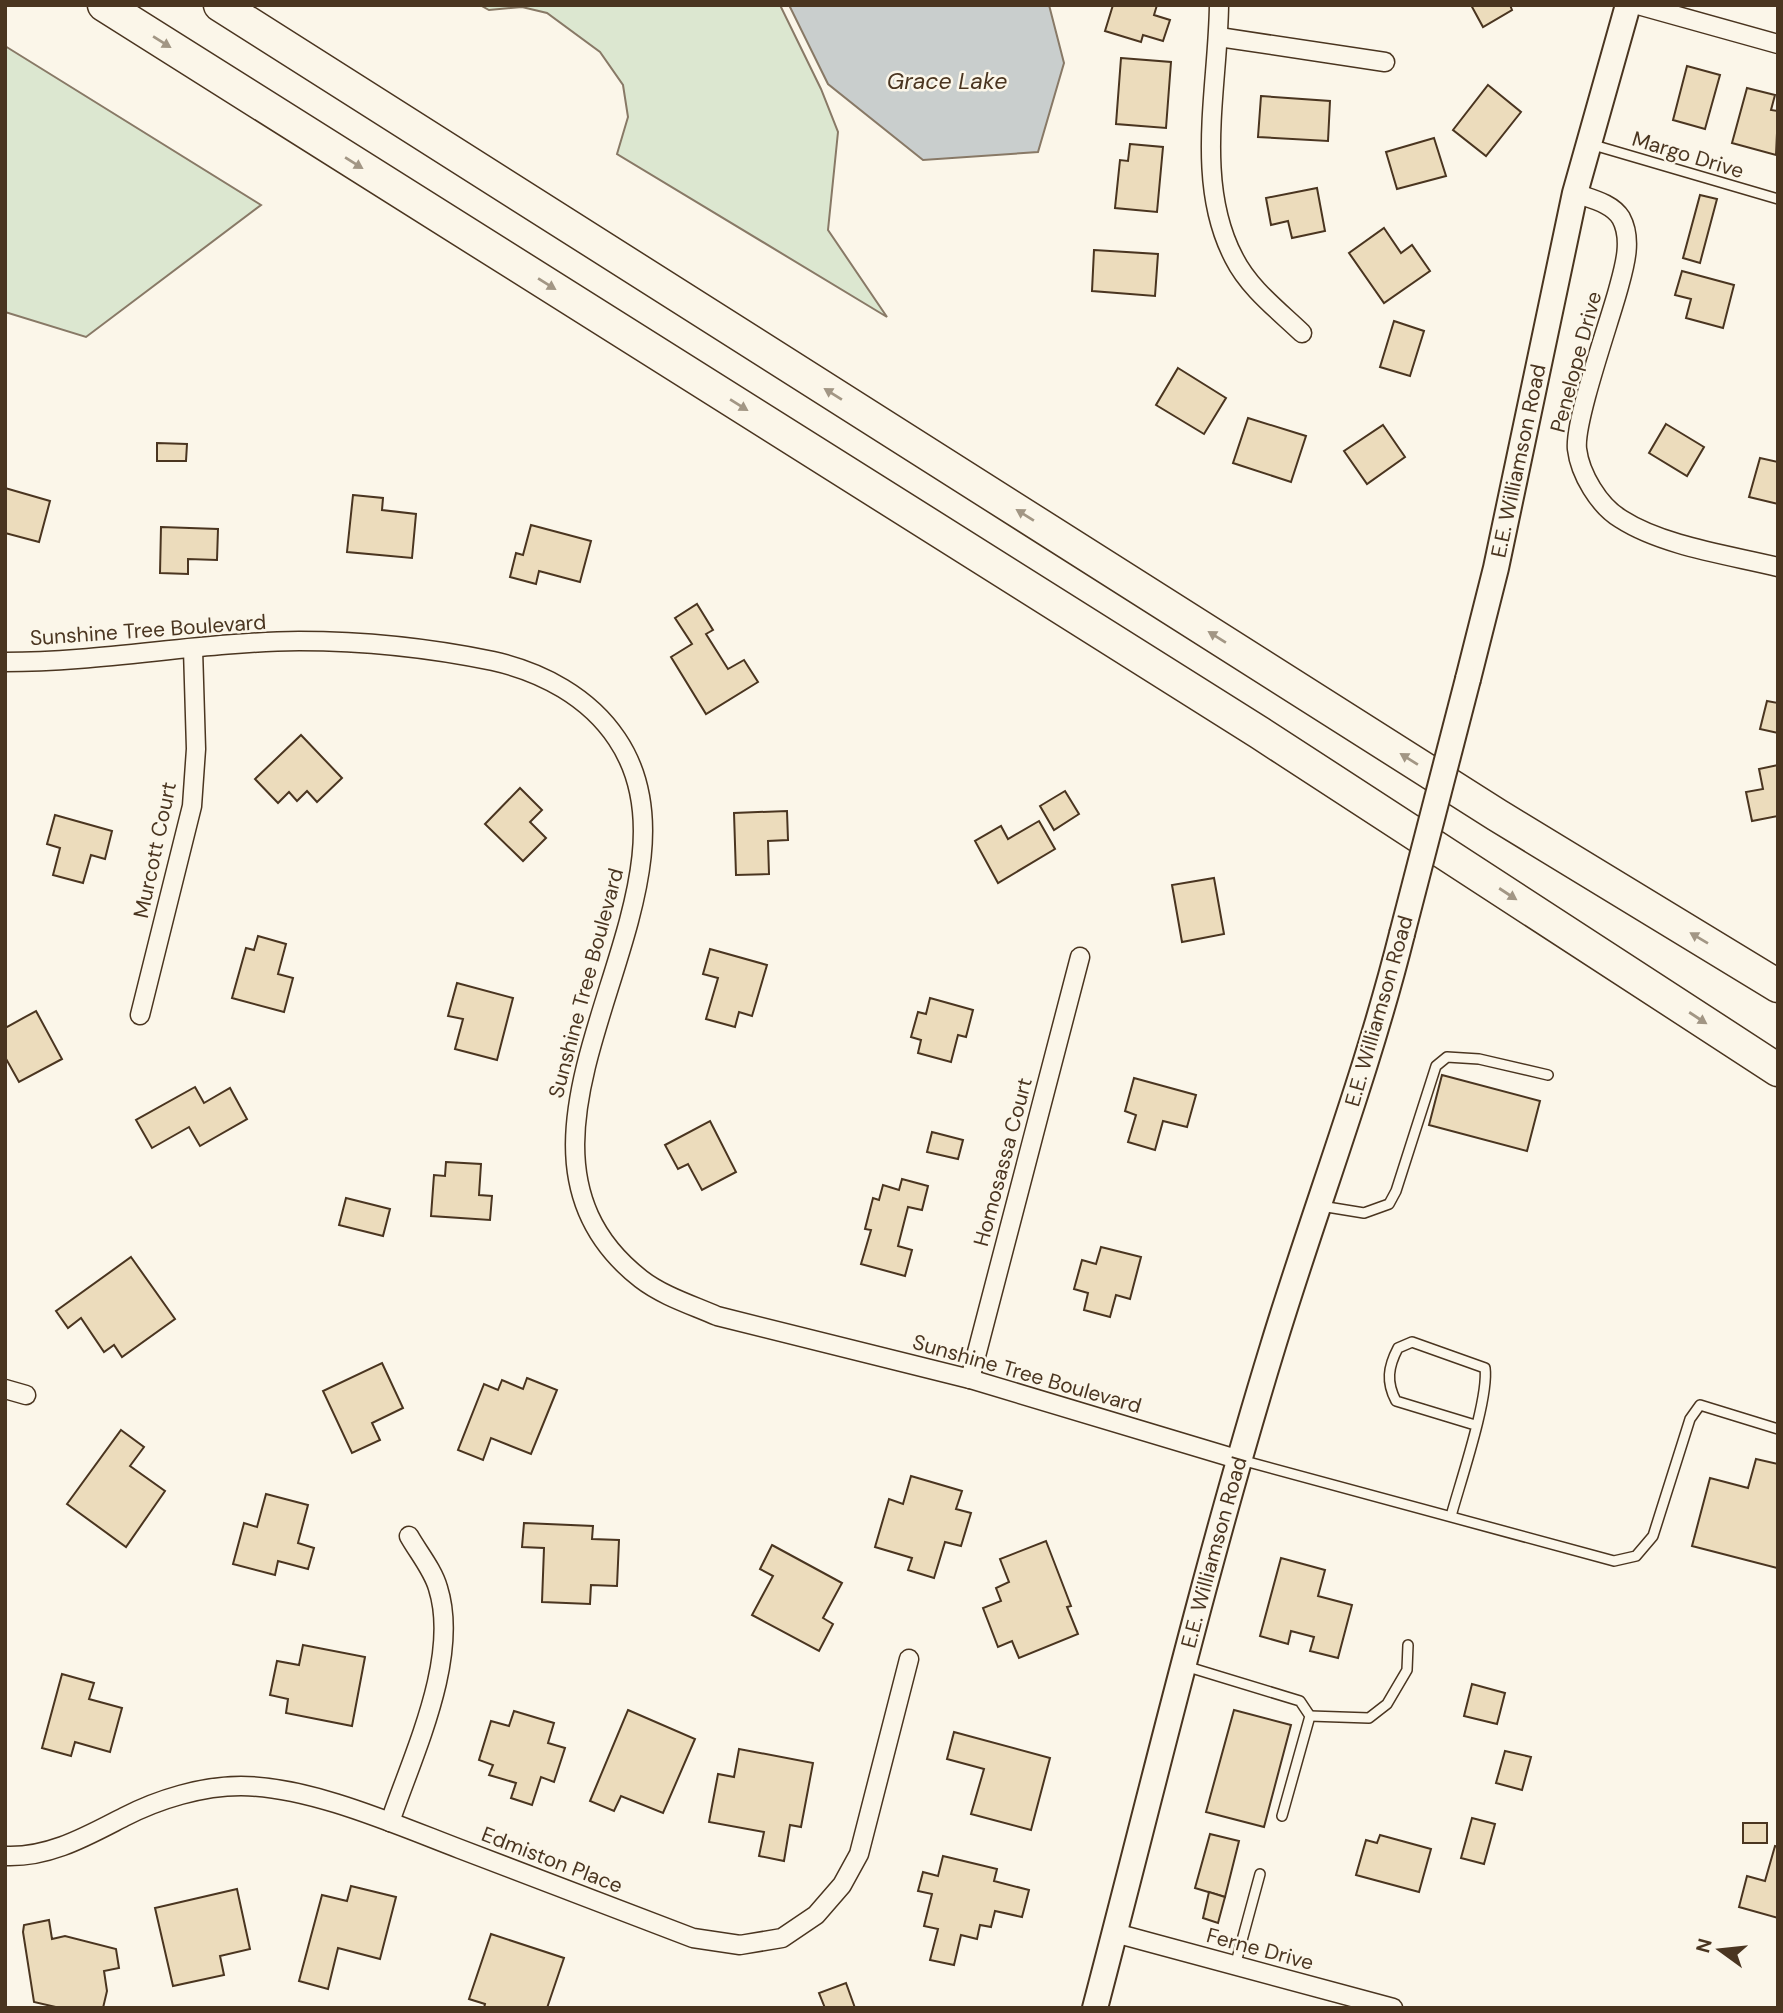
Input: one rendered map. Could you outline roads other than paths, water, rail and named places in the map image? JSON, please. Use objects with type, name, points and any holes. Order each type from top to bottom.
[{"type":"highway","points":[[104,5],[1260,733],[1778,1070]]},
{"type":"highway","points":[[220,5],[1497,815],[1778,986]]},
{"type":"street","points":[[1219,5],[1211,174],[1218,220],[1234,259],[1254,288],[1302,333]]},
{"type":"street","name":"E.E. Williamson Road","points":[[1095,2008],[1240,1460],[1276,1335],[1368,1061],[1402,934],[1496,568],[1575,193],[1628,5]]},
{"type":"street","points":[[1638,5],[1778,44]]},
{"type":"street","points":[[1219,37],[1385,62]]},
{"type":"street","name":"Penelope Drive","points":[[1575,193],[1605,204],[1620,217],[1627,237],[1625,266],[1581,420],[1577,447],[1583,472],[1601,501],[1619,519],[1640,529],[1778,568]]},
{"type":"street","name":"Sunshine Tree Boulevard","points":[[5,662],[298,641],[400,646],[496,662],[557,683],[602,716],[628,755],[640,800],[642,858],[628,919],[576,1104],[573,1150],[584,1203],[608,1246],[641,1279],[679,1300],[717,1315],[970,1379],[1240,1460]]},
{"type":"street","name":"Murcott Court","points":[[139,1015],[192,806],[196,749],[193,649]]},
{"type":"street","name":"Homosassa Court","points":[[970,1379],[1080,957]]},
{"type":"street","points":[[5,1389],[26,1395]]},
{"type":"street","points":[[390,1822],[442,1669],[445,1628],[438,1586],[409,1536]]},
{"type":"street","name":"Edmiston Place","points":[[5,1857],[20,1857],[78,1842],[126,1816],[184,1793],[242,1786],[285,1791],[390,1822],[693,1938],[740,1945],[782,1938],[816,1915],[842,1885],[859,1854],[909,1658]]},
{"type":"street","name":"Ferne Drive","points":[[1115,1934],[1393,2008]]},
{"type":"lane","name":"Margo Drive","points":[[1589,143],[1778,199]]},
{"type":"lane","points":[[1320,1206],[1364,1213],[1389,1204],[1396,1191],[1436,1066],[1447,1057],[1479,1059],[1548,1075]]},
{"type":"lane","points":[[1451,1516],[1475,1424],[1487,1377],[1485,1368],[1412,1342],[1398,1348],[1392,1360],[1388,1386],[1396,1401],[1475,1424]]},
{"type":"lane","points":[[1240,1460],[1614,1561],[1636,1556],[1653,1536],[1690,1419],[1700,1405],[1778,1429]]},
{"type":"lane","points":[[1310,1716],[1369,1718],[1387,1704],[1407,1670],[1408,1645]]},
{"type":"lane","points":[[1185,1666],[1300,1701],[1310,1716],[1282,1816]]},
{"type":"lane","points":[[1235,1966],[1260,1874]]},
{"type":"water","name":"Grace Lake","points":[[789,5],[1049,5],[1064,63],[1038,152],[923,160],[828,84]]}]
